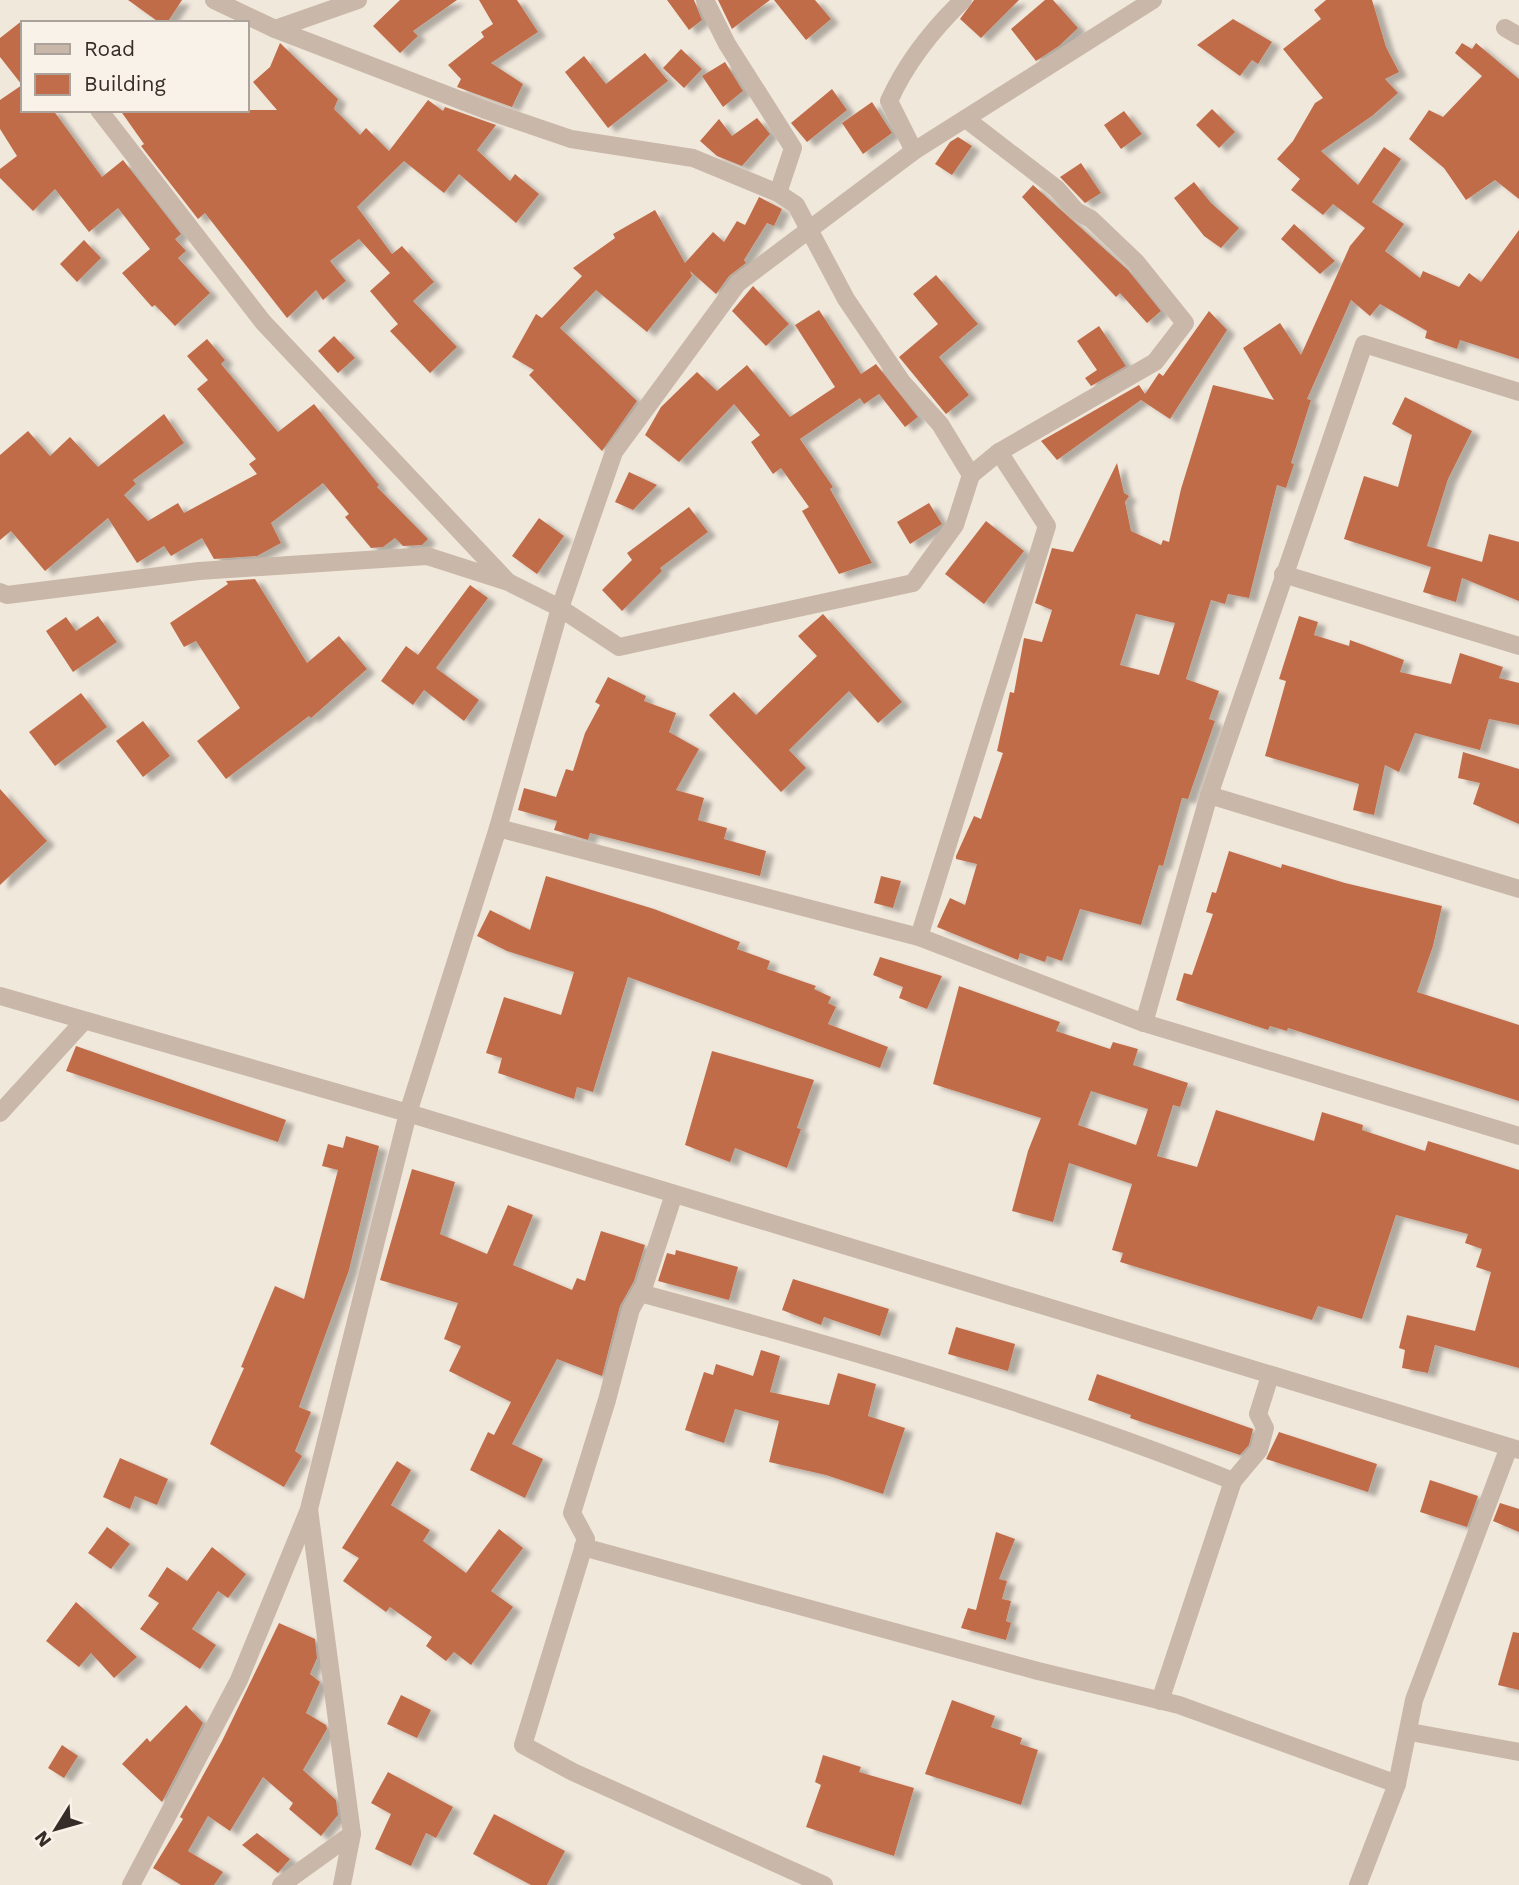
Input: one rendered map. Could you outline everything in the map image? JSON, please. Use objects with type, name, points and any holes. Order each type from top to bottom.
[{"type":"street","points":[[214,0],[242,19],[275,29],[486,110],[571,139],[693,158],[778,193],[796,205],[811,228],[846,299],[902,382],[940,424],[971,475]]},
{"type":"street","points":[[275,29],[358,0]]},
{"type":"street","points":[[705,0],[727,44],[793,148],[778,193]]},
{"type":"street","points":[[914,151],[889,101],[900,78],[941,21],[963,0]]},
{"type":"street","points":[[132,1885],[239,1680],[309,1509],[408,1113],[498,828],[560,608],[614,452],[738,283],[914,151],[1153,0]]},
{"type":"street","points":[[101,112],[263,322],[508,582]]},
{"type":"street","points":[[0,592],[7,595],[199,571],[427,556],[508,582],[560,608],[619,647],[913,583],[956,525],[971,475],[999,452],[1155,362],[1185,323],[1136,262],[1091,219],[1076,211],[1057,189],[966,119]]},
{"type":"street","points":[[1144,1023],[1209,795],[1364,344],[1519,392]]},
{"type":"street","points":[[919,937],[1047,526],[999,452]]},
{"type":"street","points":[[1283,574],[1519,646]]},
{"type":"street","points":[[1209,795],[1519,889]]},
{"type":"street","points":[[498,828],[919,937],[1144,1023],[1519,1136]]},
{"type":"street","points":[[0,996],[408,1113],[1514,1448],[1414,1700],[1410,1732],[1397,1784],[1357,1885]]},
{"type":"street","points":[[0,1112],[84,1021]]},
{"type":"street","points":[[674,1194],[640,1293],[631,1309],[607,1400],[572,1513],[586,1539],[523,1745],[573,1772],[824,1885]]},
{"type":"street","points":[[640,1293],[968,1387],[1140,1444],[1233,1481]]},
{"type":"street","points":[[1160,1701],[1233,1481],[1259,1450],[1265,1428],[1258,1414],[1270,1376]]},
{"type":"street","points":[[309,1509],[352,1833],[342,1885]]},
{"type":"street","points":[[583,1547],[1038,1671],[1160,1701],[1397,1784]]},
{"type":"street","points":[[1410,1732],[1519,1752]]},
{"type":"street","points":[[281,1885],[352,1833]]},
{"type":"building","points":[[128,0],[182,0],[168,21],[157,21]]},
{"type":"building","points":[[400,0],[457,0],[413,31],[418,36],[400,53],[373,26]]},
{"type":"building","points":[[479,0],[517,0],[538,32],[491,63],[523,84],[512,107],[457,87],[461,79],[448,65],[484,37],[481,32],[493,24]]},
{"type":"building","points":[[667,0],[694,0],[702,20],[689,30]]},
{"type":"building","points":[[718,0],[770,0],[732,29]]},
{"type":"building","points":[[774,0],[815,0],[831,19],[806,40]]},
{"type":"building","points":[[974,0],[1019,0],[981,38],[960,19]]},
{"type":"building","points":[[1045,0],[1053,0],[1078,28],[1059,46],[1036,61],[1011,29]]},
{"type":"building","points":[[1326,0],[1372,0],[1386,47],[1399,72],[1385,79],[1398,93],[1372,116],[1321,151],[1358,185],[1384,147],[1401,159],[1372,202],[1404,224],[1385,251],[1420,278],[1423,271],[1459,287],[1469,273],[1481,282],[1519,230],[1519,359],[1460,340],[1457,349],[1425,338],[1427,331],[1380,304],[1370,316],[1351,300],[1307,399],[1311,400],[1286,488],[1277,485],[1249,598],[1228,594],[1225,604],[1211,600],[1186,679],[1219,691],[1209,719],[1215,721],[1188,799],[1182,798],[1163,866],[1159,865],[1141,925],[1080,909],[1062,961],[1047,956],[1045,962],[1020,953],[1018,960],[937,927],[950,898],[965,905],[977,864],[956,859],[956,856],[974,816],[981,819],[1003,753],[997,751],[1010,692],[1014,693],[1024,638],[1042,642],[1052,610],[1035,603],[1052,548],[1073,552],[1117,463],[1124,493],[1129,496],[1125,502],[1131,531],[1161,545],[1163,540],[1169,542],[1181,489],[1213,385],[1274,400],[1243,348],[1280,323],[1301,355],[1350,246],[1365,228],[1333,204],[1323,215],[1291,190],[1300,179],[1277,159],[1293,141],[1315,103],[1323,98],[1283,49],[1321,19],[1314,10]],"holes":[[[1136,614],[1175,623],[1159,675],[1120,665]]]},
{"type":"building","points":[[1233,19],[1272,42],[1258,64],[1252,60],[1240,76],[1197,45]]},
{"type":"building","points":[[21,22],[21,84],[0,57],[0,38]]},
{"type":"building","points":[[280,43],[338,99],[334,109],[360,135],[366,128],[389,151],[428,100],[443,111],[445,107],[496,125],[477,150],[510,181],[515,174],[539,194],[516,223],[459,174],[444,193],[404,161],[357,207],[392,254],[402,246],[434,282],[413,301],[457,347],[430,373],[390,331],[398,324],[370,291],[390,273],[359,239],[330,261],[346,281],[323,300],[316,290],[287,318],[205,213],[198,219],[141,146],[144,144],[121,112],[277,110],[253,82],[270,67]]},
{"type":"building","points":[[1462,43],[1472,49],[1476,43],[1519,79],[1519,199],[1495,180],[1466,200],[1444,168],[1409,139],[1429,110],[1443,117],[1482,76],[1455,53]]},
{"type":"building","points":[[681,49],[702,69],[684,88],[663,68]]},
{"type":"building","points":[[645,53],[668,81],[608,128],[565,72],[584,56],[606,84]]},
{"type":"building","points":[[725,62],[743,91],[723,107],[702,76]]},
{"type":"building","points":[[21,86],[21,112],[54,112],[102,177],[123,160],[181,234],[175,239],[186,251],[178,258],[210,293],[175,326],[155,305],[152,307],[122,273],[150,249],[118,208],[89,232],[55,189],[33,211],[0,178],[0,169],[17,156],[0,129],[0,100]]},
{"type":"building","points":[[832,89],[847,110],[807,142],[791,123]]},
{"type":"building","points":[[872,102],[892,133],[863,154],[842,123]]},
{"type":"building","points":[[1212,109],[1235,132],[1219,148],[1196,125]]},
{"type":"building","points":[[1124,111],[1142,134],[1121,149],[1104,125]]},
{"type":"building","points":[[757,118],[770,134],[742,166],[717,156],[700,141],[719,119],[732,136]]},
{"type":"building","points":[[958,137],[972,146],[952,175],[935,164],[950,142]]},
{"type":"building","points":[[1081,163],[1101,193],[1085,203],[1060,177]]},
{"type":"building","points":[[1194,182],[1211,203],[1239,228],[1221,248],[1204,236],[1174,198]]},
{"type":"building","points":[[1033,185],[1128,270],[1161,311],[1147,323],[1120,293],[1116,297],[1022,197]]},
{"type":"building","points":[[759,197],[782,209],[774,226],[767,223],[744,260],[746,263],[729,276],[716,294],[690,271],[692,276],[647,332],[596,290],[560,328],[637,401],[602,451],[529,375],[534,370],[512,357],[536,314],[542,318],[582,276],[573,268],[615,238],[613,234],[655,210],[685,263],[713,232],[724,242],[737,221],[745,225]]},
{"type":"building","points":[[1294,224],[1335,261],[1320,274],[1281,239]]},
{"type":"building","points":[[84,240],[101,258],[77,282],[60,264]]},
{"type":"building","points":[[936,275],[978,324],[939,357],[969,395],[946,414],[899,357],[938,324],[913,294]]},
{"type":"building","points":[[753,286],[789,324],[766,346],[732,311]]},
{"type":"building","points":[[819,310],[861,374],[876,364],[918,417],[905,427],[879,394],[864,404],[860,398],[800,439],[833,487],[830,489],[872,563],[839,574],[802,511],[809,507],[781,468],[773,474],[751,442],[760,435],[734,404],[679,462],[645,435],[661,407],[697,372],[717,391],[747,365],[790,417],[835,387],[795,325]]},
{"type":"building","points":[[1209,311],[1227,330],[1170,419],[1141,400],[1057,460],[1041,441],[1139,385],[1145,394],[1159,373],[1163,376]]},
{"type":"building","points":[[1099,326],[1126,366],[1091,386],[1085,378],[1097,370],[1077,341]]},
{"type":"building","points":[[334,336],[355,358],[338,373],[318,351]]},
{"type":"building","points":[[207,339],[225,360],[221,364],[278,432],[314,404],[379,485],[377,487],[428,539],[422,545],[403,546],[395,538],[383,547],[371,548],[345,517],[349,514],[323,483],[271,523],[281,543],[257,556],[214,559],[202,538],[171,556],[164,546],[137,563],[108,518],[45,571],[11,531],[0,540],[0,455],[28,431],[50,456],[70,437],[98,467],[164,414],[184,443],[133,480],[136,484],[124,495],[148,521],[178,503],[184,513],[257,474],[249,464],[256,459],[197,389],[208,380],[187,356]]},
{"type":"building","points":[[1405,397],[1472,431],[1448,479],[1427,546],[1482,562],[1489,534],[1519,542],[1519,601],[1462,578],[1456,602],[1423,592],[1431,567],[1344,539],[1364,476],[1398,487],[1412,435],[1392,424]]},
{"type":"building","points":[[629,472],[657,485],[633,510],[615,502]]},
{"type":"building","points":[[929,503],[942,524],[910,544],[897,522]]},
{"type":"building","points":[[689,507],[708,532],[660,568],[662,571],[622,611],[602,590],[632,560],[627,553]]},
{"type":"building","points":[[539,518],[564,536],[537,574],[512,556]]},
{"type":"building","points":[[986,521],[1024,551],[984,604],[945,574]]},
{"type":"building","points":[[255,579],[307,663],[339,636],[367,669],[311,718],[309,716],[226,779],[197,741],[240,708],[196,641],[184,647],[170,623],[228,584],[226,581]]},
{"type":"building","points":[[470,585],[488,598],[436,668],[479,700],[464,721],[424,690],[413,705],[381,681],[406,646],[418,655]]},
{"type":"building","points":[[823,614],[902,702],[878,723],[849,691],[789,750],[806,768],[781,792],[709,715],[734,692],[756,715],[817,656],[798,636]]},
{"type":"building","points":[[98,616],[117,642],[73,672],[46,631],[66,617],[76,631]]},
{"type":"building","points":[[1299,616],[1318,622],[1314,635],[1349,646],[1350,640],[1404,660],[1400,672],[1451,684],[1460,653],[1503,667],[1499,678],[1519,683],[1519,725],[1489,719],[1480,750],[1415,733],[1399,772],[1385,765],[1374,815],[1353,810],[1359,784],[1265,756],[1286,681],[1279,679]]},
{"type":"building","points":[[608,677],[646,696],[644,701],[676,713],[669,732],[699,749],[676,790],[704,798],[698,820],[727,828],[724,839],[766,851],[760,876],[590,833],[588,840],[554,830],[557,821],[518,810],[524,788],[556,797],[566,769],[573,771],[585,733],[600,705],[595,702]]},
{"type":"building","points":[[81,693],[107,727],[55,766],[29,732]]},
{"type":"building","points":[[143,721],[170,756],[143,777],[116,741]]},
{"type":"building","points":[[1463,752],[1519,769],[1519,824],[1473,804],[1480,783],[1458,778]]},
{"type":"building","points":[[0,789],[47,841],[0,885]]},
{"type":"building","points":[[1229,851],[1281,868],[1282,864],[1345,883],[1442,906],[1433,946],[1417,992],[1519,1025],[1519,1101],[1288,1028],[1287,1031],[1270,1026],[1268,1030],[1176,1000],[1184,973],[1192,975],[1213,914],[1206,912],[1212,892],[1216,893]]},
{"type":"building","points":[[546,876],[654,909],[740,942],[737,949],[770,961],[767,969],[816,986],[814,989],[831,997],[828,1003],[836,1007],[828,1024],[888,1047],[880,1068],[628,977],[593,1092],[577,1087],[574,1099],[498,1073],[502,1058],[486,1053],[504,997],[561,1015],[574,972],[507,951],[477,936],[490,910],[530,930]]},
{"type":"building","points":[[881,876],[901,881],[893,908],[874,903]]},
{"type":"building","points":[[880,957],[942,976],[927,1009],[899,998],[903,987],[873,975]]},
{"type":"building","points":[[959,986],[1060,1022],[1056,1031],[1110,1049],[1113,1042],[1138,1049],[1133,1065],[1188,1083],[1180,1107],[1173,1105],[1157,1156],[1197,1167],[1216,1110],[1314,1141],[1322,1112],[1363,1125],[1362,1130],[1425,1151],[1428,1141],[1519,1170],[1519,1368],[1435,1345],[1428,1373],[1402,1368],[1405,1350],[1399,1348],[1407,1315],[1475,1331],[1491,1272],[1476,1267],[1482,1249],[1465,1243],[1468,1234],[1396,1215],[1362,1319],[1318,1306],[1312,1320],[1120,1262],[1123,1253],[1112,1250],[1132,1184],[1069,1163],[1053,1222],[1012,1211],[1028,1151],[1041,1118],[933,1084]],"holes":[[[1091,1091],[1148,1109],[1136,1145],[1078,1125]]]},
{"type":"building","points":[[76,1046],[286,1120],[278,1142],[66,1071]]},
{"type":"building","points":[[712,1051],[814,1080],[797,1128],[801,1129],[787,1168],[735,1148],[730,1162],[685,1145]]},
{"type":"building","points":[[346,1136],[379,1146],[349,1270],[299,1407],[311,1412],[295,1451],[302,1456],[284,1487],[210,1444],[244,1368],[241,1367],[275,1286],[304,1299],[338,1170],[322,1166],[328,1144],[343,1148]]},
{"type":"building","points":[[412,1169],[455,1182],[440,1234],[487,1254],[508,1205],[533,1215],[513,1265],[572,1290],[577,1278],[585,1281],[601,1231],[645,1245],[634,1281],[620,1306],[602,1376],[557,1359],[512,1444],[543,1459],[525,1498],[470,1470],[488,1432],[494,1435],[511,1402],[449,1371],[461,1346],[444,1339],[458,1303],[380,1280]]},
{"type":"building","points":[[676,1250],[738,1267],[729,1300],[658,1281],[667,1253],[675,1255]]},
{"type":"building","points":[[793,1279],[889,1309],[880,1336],[824,1317],[821,1325],[782,1310]]},
{"type":"building","points":[[956,1327],[1015,1344],[1008,1371],[948,1354]]},
{"type":"building","points":[[761,1350],[780,1356],[770,1392],[829,1405],[838,1373],[876,1384],[868,1416],[905,1428],[883,1494],[826,1475],[769,1462],[779,1421],[735,1409],[724,1443],[685,1430],[704,1372],[713,1375],[716,1364],[753,1376]]},
{"type":"building","points":[[1097,1374],[1253,1429],[1249,1445],[1240,1455],[1130,1418],[1131,1415],[1088,1400]]},
{"type":"building","points":[[1279,1432],[1377,1464],[1368,1492],[1266,1459]]},
{"type":"building","points":[[120,1458],[168,1479],[157,1505],[135,1496],[130,1509],[103,1497]]},
{"type":"building","points":[[397,1461],[411,1470],[391,1505],[430,1530],[423,1541],[466,1573],[499,1529],[523,1548],[491,1591],[513,1607],[471,1665],[454,1652],[446,1661],[426,1646],[432,1637],[390,1607],[386,1612],[343,1581],[359,1558],[342,1548]]},
{"type":"building","points":[[1430,1480],[1478,1496],[1467,1527],[1420,1512]]},
{"type":"building","points":[[1500,1503],[1519,1509],[1519,1532],[1493,1521]]},
{"type":"building","points":[[107,1527],[130,1544],[111,1569],[88,1553]]},
{"type":"building","points":[[996,1532],[1015,1539],[999,1579],[1007,1581],[1002,1599],[1011,1601],[1006,1621],[1011,1623],[1006,1640],[961,1628],[968,1608],[976,1610]]},
{"type":"building","points":[[212,1547],[246,1574],[228,1598],[218,1591],[192,1629],[216,1645],[200,1669],[140,1629],[159,1603],[148,1596],[167,1567],[187,1581]]},
{"type":"building","points":[[76,1602],[137,1657],[114,1678],[91,1653],[79,1667],[46,1641]]},
{"type":"building","points":[[279,1623],[315,1639],[317,1658],[310,1674],[320,1682],[306,1713],[326,1725],[327,1729],[303,1770],[336,1800],[338,1815],[321,1836],[289,1809],[293,1803],[263,1777],[230,1831],[208,1816],[188,1851],[223,1872],[214,1885],[181,1885],[153,1868],[183,1819],[180,1817],[222,1741]]},
{"type":"building","points":[[1513,1632],[1519,1633],[1519,1690],[1498,1685]]},
{"type":"building","points":[[401,1695],[431,1710],[417,1738],[387,1724]]},
{"type":"building","points":[[952,1700],[995,1716],[991,1727],[1022,1738],[1020,1744],[1038,1750],[1021,1805],[925,1774]]},
{"type":"building","points":[[186,1705],[203,1723],[162,1802],[122,1764],[147,1738],[150,1742]]},
{"type":"building","points":[[62,1745],[78,1756],[64,1778],[48,1768]]},
{"type":"building","points":[[823,1755],[861,1767],[859,1772],[914,1788],[894,1856],[806,1827],[821,1785],[815,1782]]},
{"type":"building","points":[[388,1772],[453,1807],[436,1838],[426,1833],[411,1866],[375,1849],[391,1814],[371,1803]]},
{"type":"building","points":[[494,1814],[565,1851],[547,1885],[531,1885],[473,1854]]},
{"type":"building","points":[[257,1833],[290,1859],[278,1873],[242,1845]]}]
